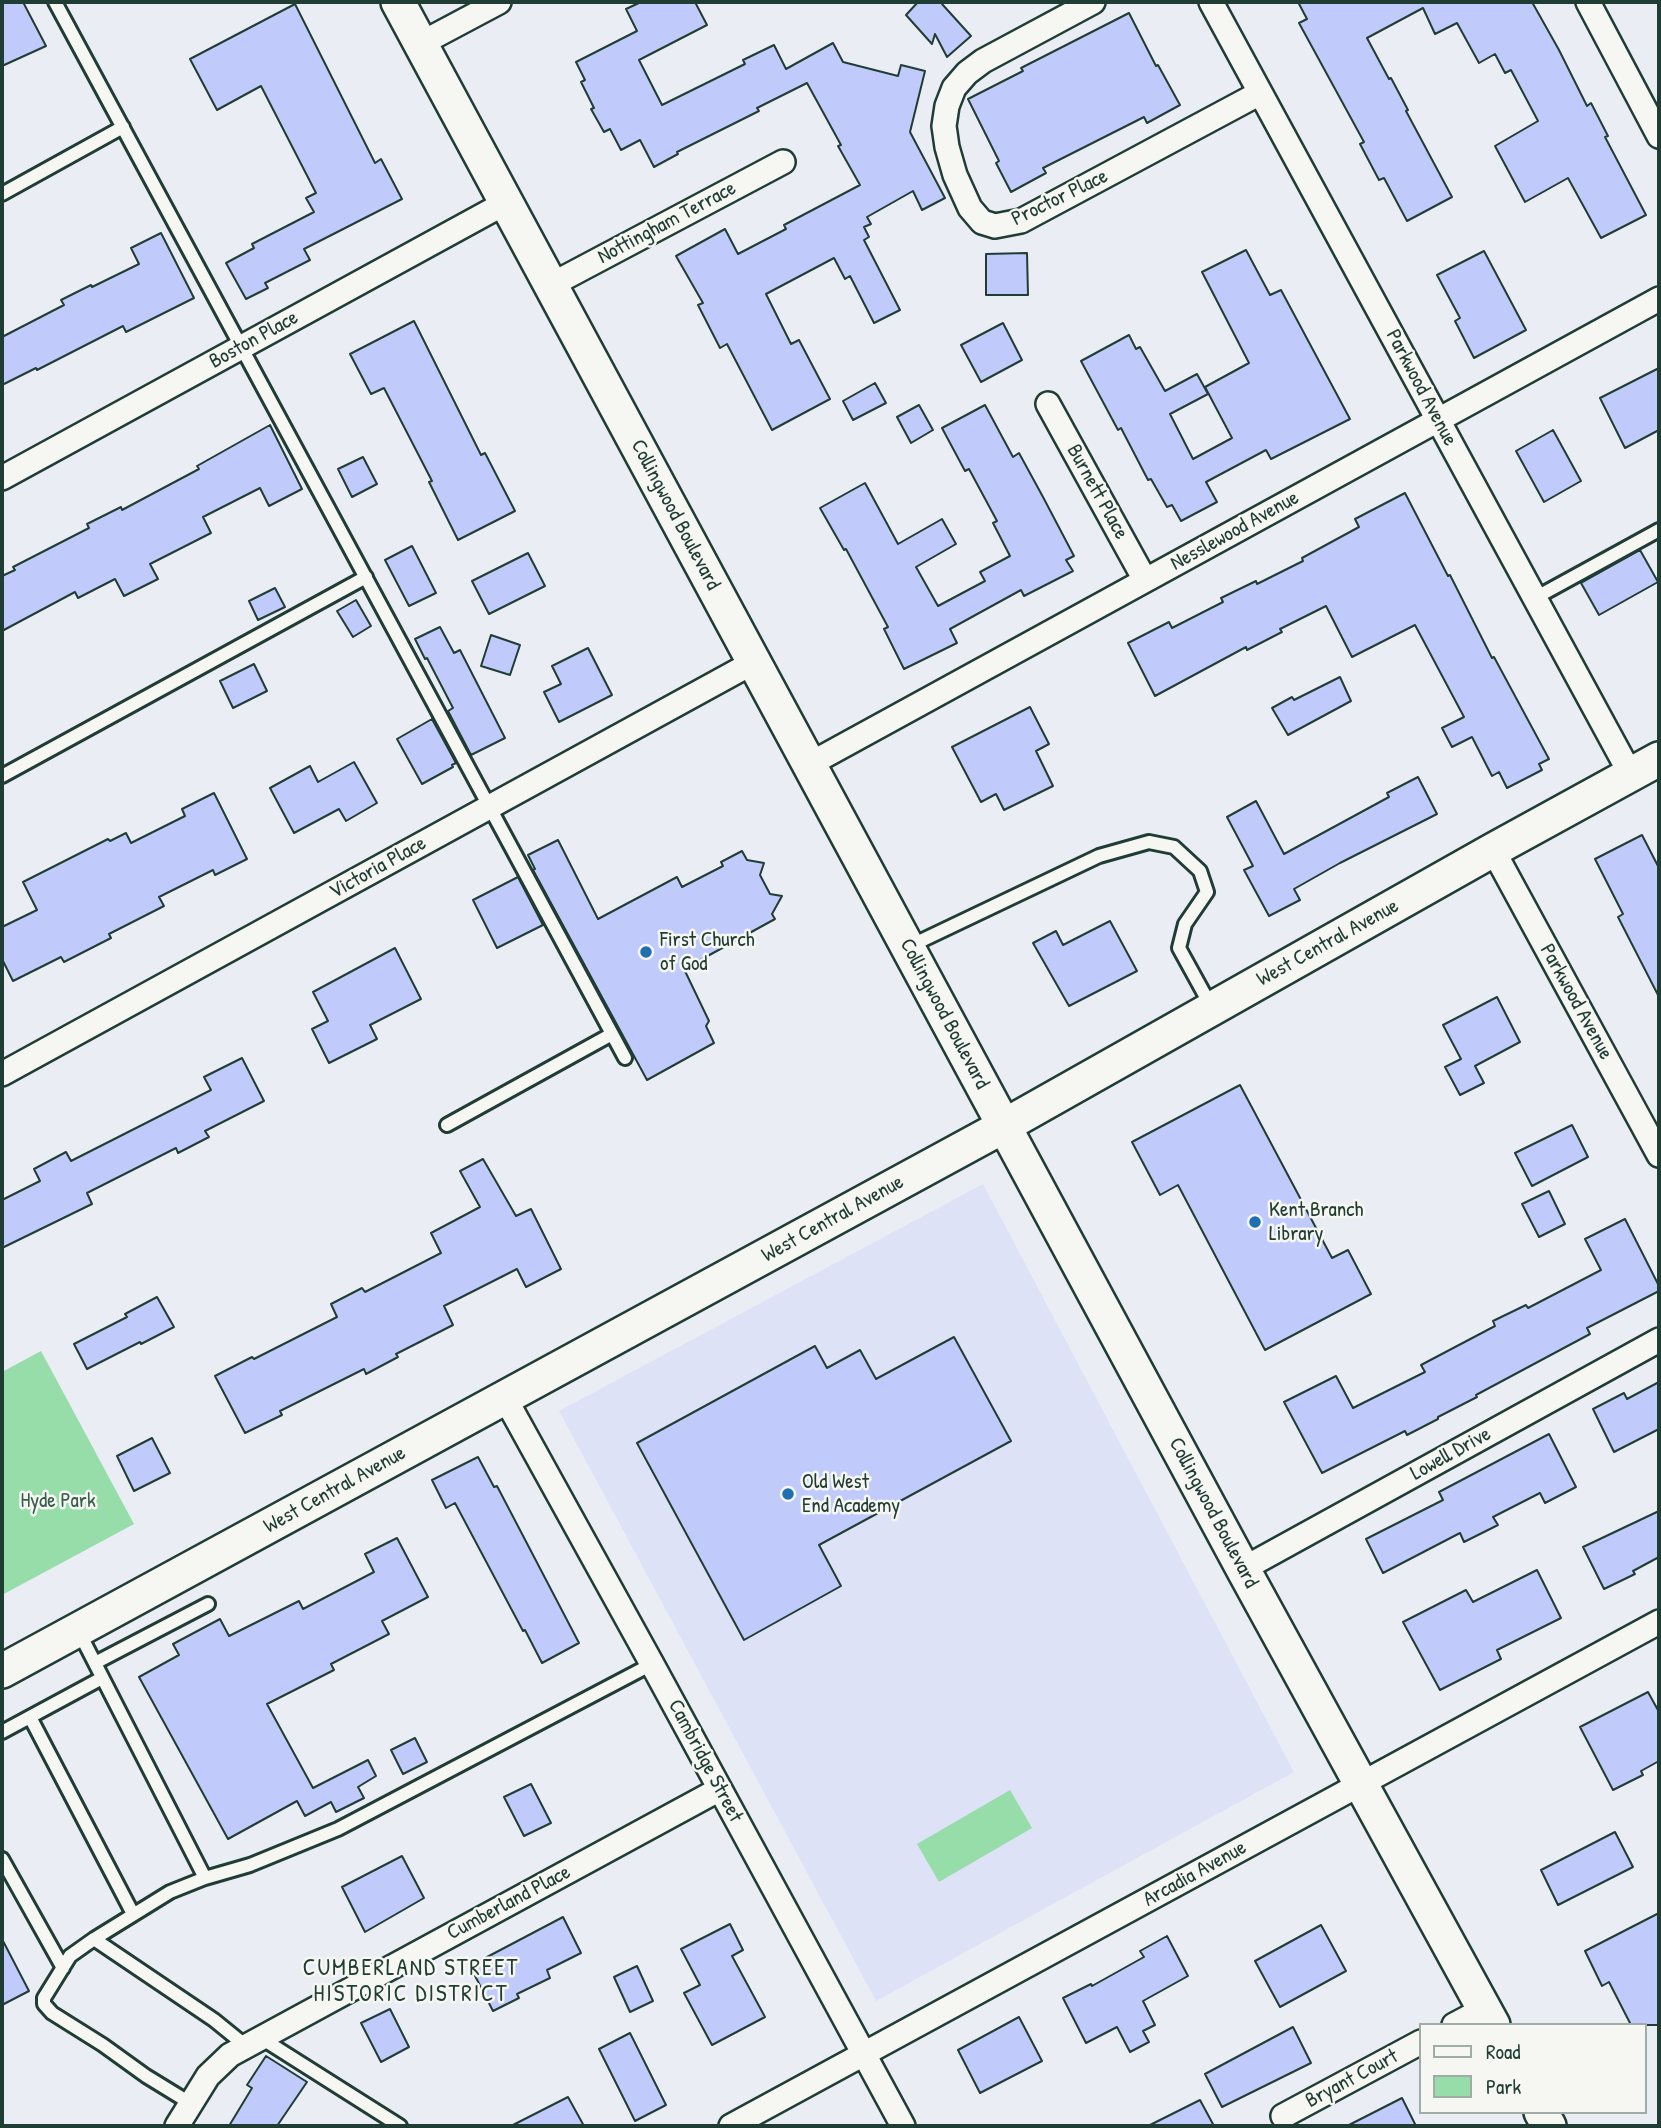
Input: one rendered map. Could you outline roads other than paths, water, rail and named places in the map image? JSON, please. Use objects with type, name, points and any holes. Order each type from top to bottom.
[{"type":"main road","name":"Collingwood Boulevard","points":[[398,2],[1243,1569],[1489,2017]]},
{"type":"main road","name":"West Central Avenue","points":[[2,1671],[1004,1126],[1645,767]]},
{"type":"street","points":[[420,44],[499,2]]},
{"type":"street","name":"Proctor Place","points":[[1093,2],[983,61],[967,73],[954,88],[947,106],[944,126],[947,147],[955,175],[970,208],[982,222],[995,226],[1021,222],[1260,93]]},
{"type":"street","name":"Parkwood Avenue","points":[[1211,2],[1535,598],[1645,767]]},
{"type":"street","points":[[1588,2],[1659,136]]},
{"type":"street","name":"Nottingham Terrace","points":[[551,285],[783,162]]},
{"type":"street","name":"Boston Place","points":[[2,478],[507,202]]},
{"type":"street","name":"Nesslewood Avenue","points":[[810,764],[1659,299]]},
{"type":"street","name":"Burnett Place","points":[[1048,404],[1146,580]]},
{"type":"street","name":"Victoria Place","points":[[2,1074],[754,662]]},
{"type":"street","name":"Parkwood Avenue","points":[[1493,850],[1659,1155]]},
{"type":"street","name":"Lowell Drive","points":[[1243,1569],[1659,1340]]},
{"type":"street","name":"Cambridge Street","points":[[505,1398],[903,2126]]},
{"type":"street","name":"Arcadia Avenue","points":[[731,2126],[1659,1622]]},
{"type":"street","name":"Cumberland Place","points":[[177,2126],[208,2076],[230,2055],[720,1789]]},
{"type":"street","points":[[1463,2023],[1489,2017]]},
{"type":"street","name":"Bryant Court","points":[[1283,2116],[1420,2043]]},
{"type":"lane","points":[[55,2],[625,1058]]},
{"type":"lane","points":[[2,194],[123,127]]},
{"type":"lane","points":[[1535,598],[1659,530]]},
{"type":"lane","points":[[2,776],[366,577]]},
{"type":"lane","points":[[908,947],[1099,856],[1149,842],[1174,847],[1200,871],[1207,892],[1185,924],[1179,948],[1212,1008]]},
{"type":"lane","points":[[447,1125],[612,1034]]},
{"type":"lane","points":[[95,1663],[208,1604]]},
{"type":"lane","points":[[78,1630],[205,1878]]},
{"type":"lane","points":[[190,2103],[52,2013],[44,2004],[44,1998],[70,1956],[170,1892],[250,1865],[338,1829],[652,1664]]},
{"type":"lane","points":[[2,1732],[102,1678]]},
{"type":"lane","points":[[30,1717],[133,1914]]},
{"type":"lane","points":[[2,1859],[63,1968]]},
{"type":"lane","points":[[94,1939],[214,2020],[400,2126]]},
{"type":"place","name":"First Church of God","points":[[646,952]]},
{"type":"place","name":"Kent Branch Library","points":[[1255,1222]]},
{"type":"place","name":"Old West End Academy","points":[[788,1494]]},
{"type":"district","name":"CUMBERLAND STREET HISTORIC DISTRICT","points":[[411,1982]]},
{"type":"park label","name":"Hyde Park","points":[[58,1501]]}]
